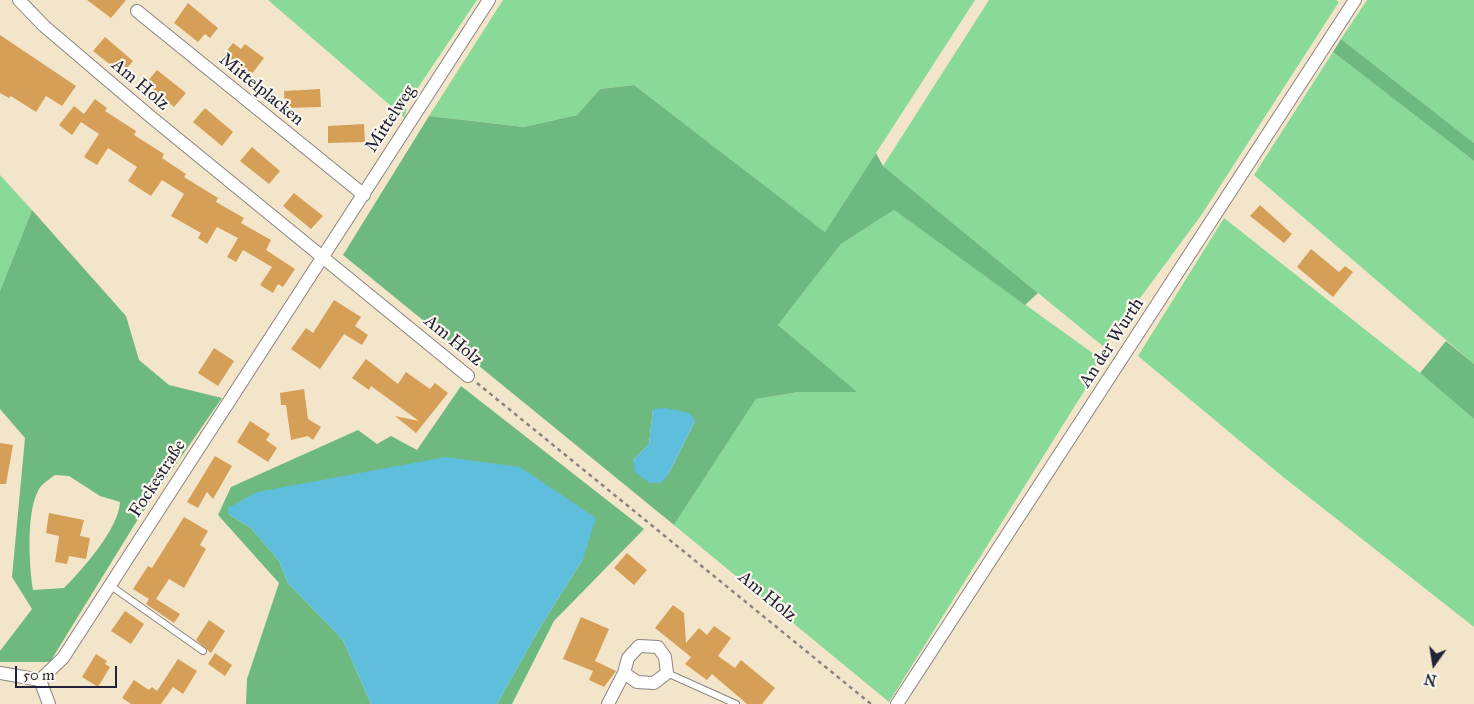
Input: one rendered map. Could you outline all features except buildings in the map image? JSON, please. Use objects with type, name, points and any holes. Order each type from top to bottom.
[{"type":"street","name":"Am Holz","points":[[19,0],[44,26],[151,117],[468,376]]},
{"type":"street","name":"Mittelweg","points":[[324,258],[489,0]]},
{"type":"street","name":"An der Wurth","points":[[898,704],[1355,0]]},
{"type":"street","name":"Mittelplacken","points":[[137,11],[364,195]]},
{"type":"street","name":"Fockestraße","points":[[40,680],[63,658],[324,258]]},
{"type":"street","points":[[608,704],[624,673],[628,658],[639,646],[658,646],[665,657],[667,673],[654,683],[638,682],[624,673]]},
{"type":"street","points":[[0,673],[40,680],[49,704]]},
{"type":"lane","points":[[110,586],[203,651]]},
{"type":"lane","points":[[667,673],[736,704]]},
{"type":"path","name":"Am Holz","points":[[468,376],[871,704]]},
{"type":"green space","points":[[268,0],[477,0],[407,104],[405,118]]},
{"type":"green space","points":[[503,0],[975,0],[825,232],[634,85],[600,89],[577,115],[524,127],[429,116]]},
{"type":"green space","points":[[989,0],[1336,0],[1339,2],[1202,214],[1104,347],[883,166]]},
{"type":"green space","points":[[1367,0],[1474,0],[1474,143],[1341,39]]},
{"type":"green space","points":[[1341,39],[1474,143],[1474,161],[1333,52]]},
{"type":"green space","points":[[1333,52],[1474,161],[1474,364],[1254,175]]},
{"type":"green space","points":[[634,85],[825,232],[876,153],[883,166],[1038,293],[1025,305],[894,210],[841,244],[778,325],[857,392],[799,392],[756,399],[674,525],[343,255],[429,116],[524,127],[577,115],[600,89]],"holes":[[[653,409],[695,421],[668,475],[633,460],[649,444]]]},
{"type":"green space","points":[[0,175],[32,210],[0,291]]},
{"type":"green space","points":[[32,210],[126,316],[139,360],[169,385],[222,398],[138,519],[50,662],[0,662],[0,651],[32,609],[12,577],[25,438],[0,409],[0,291]],"holes":[[[55,475],[69,476],[100,496],[120,502],[118,512],[114,524],[99,548],[64,588],[33,590],[30,566],[33,506],[42,485]]]},
{"type":"green space","points":[[894,210],[1098,357],[1093,377],[889,702],[674,525],[756,399],[799,392],[856,392],[778,325],[841,244]]},
{"type":"green space","points":[[1224,218],[1420,373],[1474,419],[1474,627],[1282,476],[1138,356]]},
{"type":"green space","points":[[1446,341],[1474,364],[1474,419],[1420,373]]},
{"type":"green space","points":[[461,386],[644,529],[554,621],[512,704],[497,704],[539,629],[583,559],[228,514],[251,528],[279,561],[288,583],[343,640],[371,704],[246,704],[247,679],[279,583],[218,515],[231,487],[358,430],[377,444],[391,436],[417,450]]},
{"type":"water","points":[[665,408],[690,413],[695,421],[668,475],[661,483],[650,483],[635,472],[633,460],[649,444],[653,409]]},
{"type":"water","points":[[446,457],[520,467],[596,518],[583,559],[539,629],[497,704],[371,704],[343,640],[288,583],[279,561],[251,528],[228,514],[228,508],[257,492]]}]
